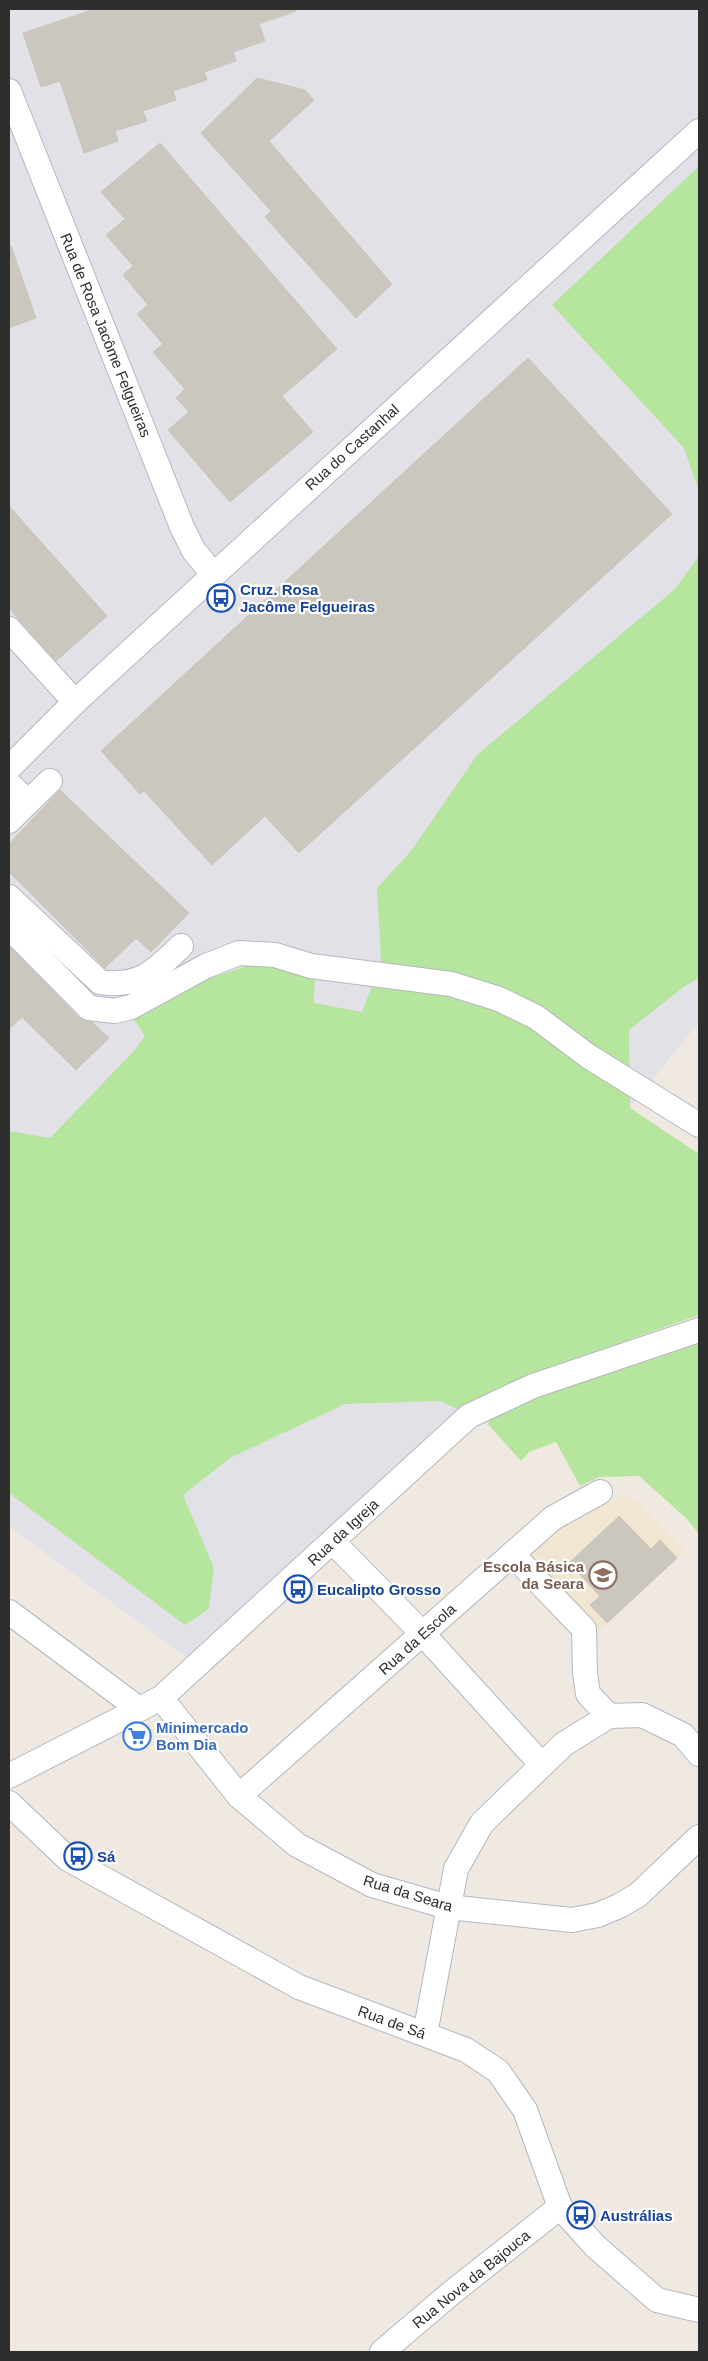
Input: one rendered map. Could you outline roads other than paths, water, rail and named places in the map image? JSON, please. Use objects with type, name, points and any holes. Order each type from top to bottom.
[{"type":"street","name":"Rua de Rosa Jacôme Felgueiras","points":[[9,91],[182,527],[194,552],[213,574]]},
{"type":"street","name":"Rua do Castanhal","points":[[9,768],[75,702],[213,574],[699,131]]},
{"type":"street","points":[[9,629],[75,702]]},
{"type":"street","points":[[9,821],[50,781]]},
{"type":"street","points":[[9,784],[28,802]]},
{"type":"street","points":[[9,897],[100,982],[112,984],[151,975],[181,946]]},
{"type":"street","points":[[9,927],[89,1008],[115,1012],[131,1007],[206,966],[239,953],[275,955],[311,966],[451,984],[499,999],[536,1017],[588,1056],[699,1125]]},
{"type":"street","name":"Rua da Igreja","points":[[9,1776],[161,1698],[469,1416],[533,1386],[699,1330]]},
{"type":"street","name":"Rua da Escola","points":[[240,1796],[553,1518],[600,1492]]},
{"type":"street","points":[[333,1542],[423,1634],[542,1765]]},
{"type":"street","points":[[512,1554],[584,1629],[585,1673],[588,1694],[609,1716]]},
{"type":"street","points":[[9,1612],[139,1709]]},
{"type":"street","name":"Rua da Seara","points":[[161,1698],[240,1796],[297,1845],[372,1885],[448,1907],[572,1920],[598,1915],[619,1906],[638,1894],[699,1836]]},
{"type":"street","points":[[425,2034],[456,1869],[482,1823],[564,1744],[609,1716],[642,1714],[683,1736],[699,1754]]},
{"type":"street","name":"Rua de Sá","points":[[9,1803],[68,1859],[299,1987],[466,2050],[498,2071],[525,2110],[560,2207],[595,2246],[656,2300],[699,2310]]},
{"type":"street","name":"Rua Nova da Bajouca","points":[[382,2352],[450,2294],[560,2207]]},
{"type":"place","name":"Cruz. Rosa Jacôme Felgueiras","points":[[221,598]]},
{"type":"place","name":"Escola Básica da Seara","points":[[603,1575]]},
{"type":"place","name":"Eucalipto Grosso","points":[[298,1589]]},
{"type":"place","name":"Minimercado Bom Dia","points":[[137,1736]]},
{"type":"place","name":"Sá","points":[[78,1856]]},
{"type":"place","name":"Austrálias","points":[[581,2215]]}]
